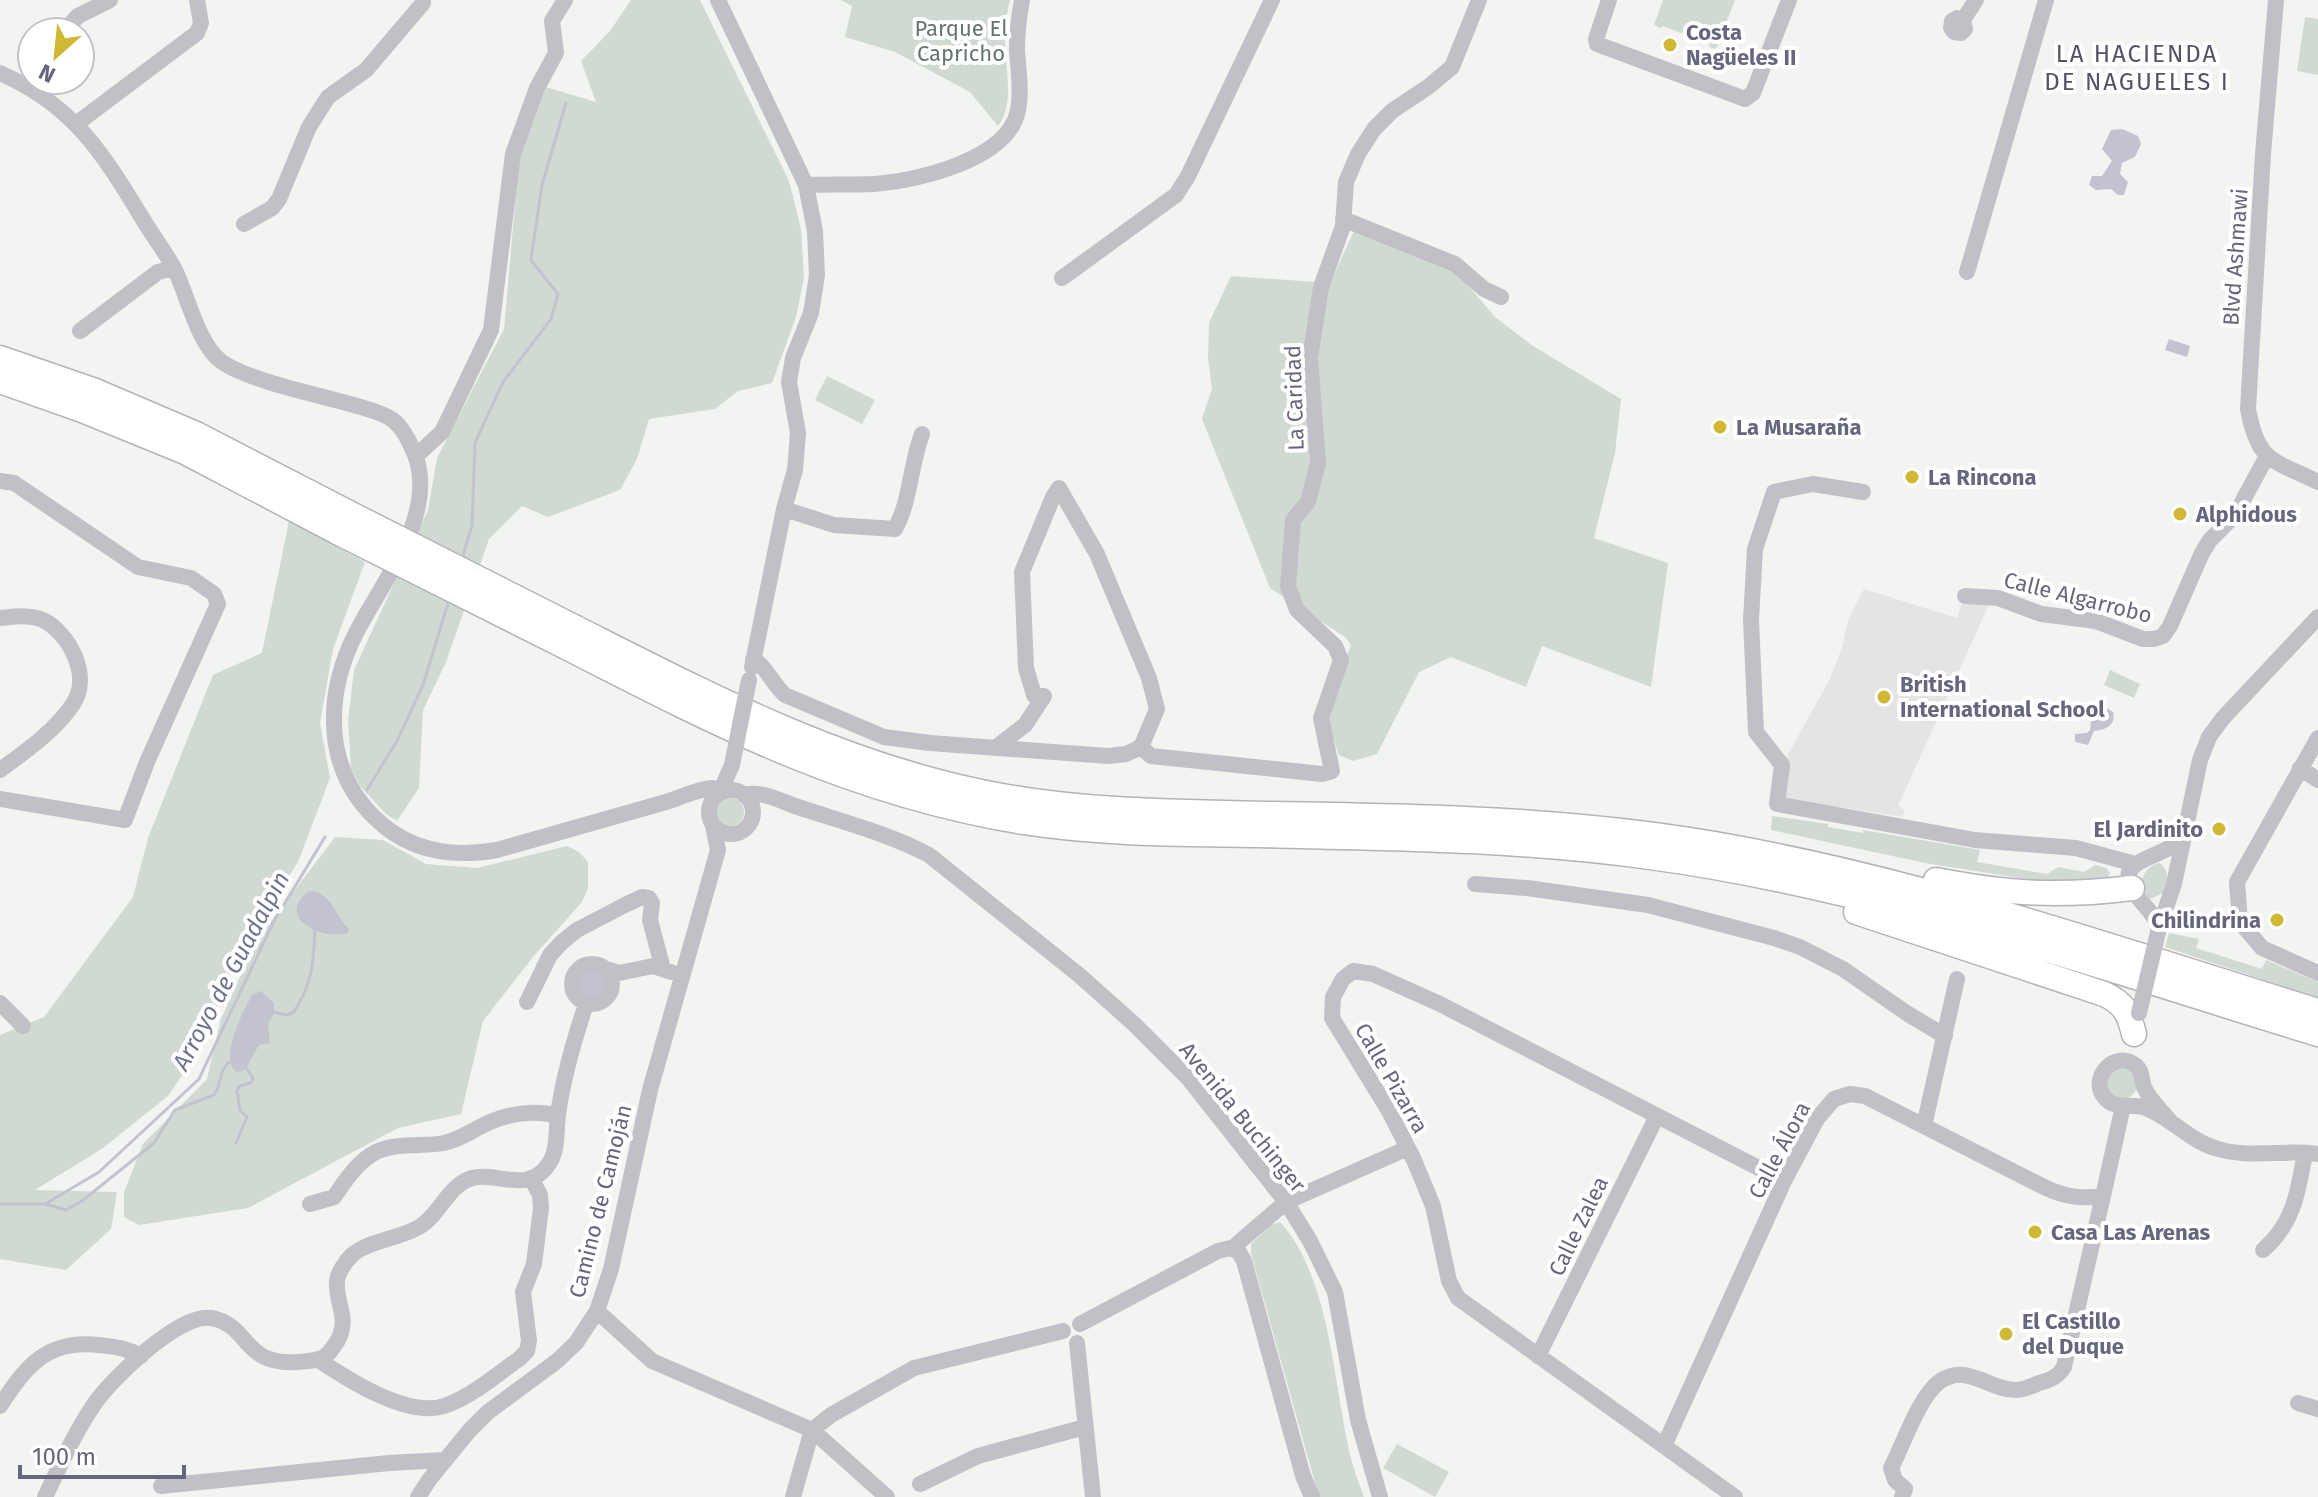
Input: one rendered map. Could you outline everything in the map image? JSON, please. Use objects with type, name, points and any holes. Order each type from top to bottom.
[{"type":"highway","points":[[0,358],[93,390],[184,428],[344,523]]},
{"type":"highway","points":[[0,381],[185,452],[344,523],[571,637],[754,717],[892,770],[989,794],[1064,804],[1158,811],[1529,821],[1652,834],[1736,847],[1857,873],[1964,903],[2318,1011]]},
{"type":"highway","points":[[571,637],[721,726],[797,759],[885,791],[1002,818],[1123,832],[1364,837],[1523,845],[1646,856],[1785,880],[1932,916],[2318,1034]]},
{"type":"highway","points":[[1857,873],[1899,873],[2023,894],[2078,895],[2136,884]]},
{"type":"highway","points":[[1785,880],[1820,900],[2104,994],[2115,999],[2136,1023]]},
{"type":"street","points":[[78,16],[110,0]]},
{"type":"street","points":[[76,124],[197,33],[201,23],[197,0]]},
{"type":"street","points":[[416,456],[442,432],[491,330],[513,154],[537,88],[556,53],[552,21],[565,0]]},
{"type":"street","points":[[711,821],[710,805],[720,793],[732,765],[784,509],[795,470],[798,433],[789,382],[793,358],[811,313],[817,275],[815,231],[806,185],[718,0]]},
{"type":"street","points":[[806,185],[875,184],[905,180],[950,168],[992,145],[1014,123],[1018,112],[1017,45],[1022,0]]},
{"type":"street","points":[[1062,278],[1176,195],[1272,0]]},
{"type":"street","name":"La Caridad","points":[[1141,747],[1151,756],[1322,774],[1332,771],[1321,718],[1341,660],[1335,646],[1297,610],[1288,586],[1293,520],[1308,502],[1318,463],[1310,358],[1321,287],[1343,219],[1346,182],[1358,154],[1374,129],[1392,111],[1452,67],[1479,0]]},
{"type":"street","points":[[1609,0],[1597,44],[1745,99],[1753,93],[1776,24],[1789,0]]},
{"type":"street","points":[[1963,20],[1976,0]]},
{"type":"street","points":[[1967,272],[2046,0]]},
{"type":"street","name":"Blvd Ashmawi","points":[[2267,456],[2252,430],[2247,400],[2276,0]]},
{"type":"street","points":[[244,224],[272,208],[279,199],[309,127],[328,97],[366,70],[424,1]]},
{"type":"street","points":[[47,96],[104,155],[174,268],[206,343],[219,361],[245,373],[383,414],[405,432],[416,456],[420,483],[413,520],[390,578],[350,647],[333,717],[339,759],[354,793],[364,807],[394,834],[412,843],[452,854],[472,854],[497,850],[680,798],[686,793],[712,788],[720,793],[731,790],[743,794]]},
{"type":"street","points":[[1343,219],[1455,264],[1484,289],[1501,297]]},
{"type":"street","points":[[80,331],[158,272],[174,268]]},
{"type":"street","points":[[784,509],[834,525],[895,529],[904,512],[913,457],[922,434]]},
{"type":"street","points":[[2267,456],[2281,466],[2318,482]]},
{"type":"street","name":"Calle Algarrobo","points":[[1965,596],[1998,598],[2041,614],[2096,621],[2143,639],[2163,636],[2202,553],[2210,540],[2235,515],[2267,456]]},
{"type":"street","points":[[0,481],[14,483],[138,567],[191,578],[214,594],[218,604],[147,762],[125,820],[0,799]]},
{"type":"street","points":[[1863,492],[1813,484],[1774,492],[1755,549],[1751,620],[1756,732],[1782,765],[1777,804],[1975,840],[2076,848],[2136,884],[2152,903],[2160,901],[2173,883],[2170,863],[2154,855]]},
{"type":"street","points":[[753,659],[763,666],[785,695],[869,732],[900,740],[995,748],[1108,756],[1126,754],[1141,747],[1157,709],[1149,678],[1097,554],[1059,488],[1022,572],[1026,668],[1034,695],[1044,696],[1025,725],[995,748]]},
{"type":"street","points":[[1045,514],[1071,510]]},
{"type":"street","points":[[2128,1061],[2200,760],[2209,737],[2233,707],[2318,617]]},
{"type":"street","points":[[0,618],[40,618],[55,628],[74,652],[79,674],[79,692],[73,704],[25,751],[0,770]]},
{"type":"street","points":[[2318,738],[2237,882],[2240,922],[2262,948],[2318,973]]},
{"type":"street","points":[[680,798],[697,806],[722,832],[733,834],[743,830],[753,817],[751,803],[743,794],[732,765]]},
{"type":"street","points":[[2300,768],[2318,780]]},
{"type":"street","name":"Avenida Buchinger","points":[[743,794],[752,793],[787,801],[840,818],[902,841],[929,855],[1079,975],[1188,1078],[1286,1202],[1310,1241],[1335,1292],[1358,1420],[1380,1497]]},
{"type":"street","name":"Avenida Buchinger","points":[[753,817],[776,808],[795,806]]},
{"type":"street","name":"Camino de Camoján","points":[[418,1497],[445,1460],[488,1412],[557,1361],[576,1343],[597,1311],[611,1269],[650,1090],[718,850],[711,821]]},
{"type":"street","points":[[2159,928],[2156,917],[2136,884],[2143,857],[2170,846],[2186,828]]},
{"type":"street","name":"Camino de Camoján","points":[[718,850],[733,834]]},
{"type":"street","points":[[1475,884],[1648,905],[1774,938],[1800,947],[1843,969],[1945,1036]]},
{"type":"street","points":[[527,1002],[550,955],[562,942],[604,915],[642,897],[649,898],[652,903],[650,920],[663,969]]},
{"type":"street","points":[[663,969],[654,976],[620,984],[600,1003],[586,1004],[578,999],[573,989],[576,972],[590,964],[619,973],[653,966],[681,974]]},
{"type":"street","points":[[606,969],[612,979],[612,991]]},
{"type":"street","name":"Calle Pizarra","points":[[1735,1497],[1458,1298],[1449,1281],[1433,1206],[1389,1111],[1332,1018],[1333,997],[1343,979],[1353,971],[1373,974],[1440,1004],[1784,1181]]},
{"type":"street","points":[[1924,1126],[1957,979]]},
{"type":"street","points":[[0,1003],[23,1026]]},
{"type":"street","points":[[45,1497],[95,1403],[141,1356],[181,1325],[198,1318],[213,1318],[236,1330],[250,1349],[264,1359],[280,1363],[324,1358],[342,1331],[344,1317],[337,1281],[343,1266],[353,1254],[420,1227],[463,1182],[475,1177],[519,1181],[544,1170],[552,1160],[575,1037],[586,1004]]},
{"type":"street","points":[[2170,1121],[2144,1088],[2141,1071],[2128,1061],[2121,1060],[2107,1066],[2100,1078],[2101,1093],[2106,1100],[2146,1108],[2198,1141],[2225,1151],[2245,1154],[2311,1153],[2288,1221],[2276,1239],[2263,1250]]},
{"type":"street","points":[[1902,1497],[1905,1489],[1895,1480],[1891,1468],[1928,1395],[1938,1383],[1959,1374],[1970,1374],[2005,1389],[2019,1390],[2054,1378],[2064,1367],[2126,1105],[2141,1095],[2144,1088]]},
{"type":"street","name":"Calle Álora","points":[[1664,1446],[1784,1181],[1817,1119],[1834,1099],[1850,1094],[1865,1096],[2064,1196],[2081,1199],[2103,1196]]},
{"type":"street","points":[[310,1204],[334,1197],[363,1161],[388,1148],[454,1140],[490,1122],[516,1114],[547,1113],[558,1116]]},
{"type":"street","name":"Calle Zalea","points":[[1538,1356],[1657,1116]]},
{"type":"street","points":[[1234,1249],[1286,1202],[1408,1148]]},
{"type":"street","points":[[317,1359],[345,1378],[400,1403],[437,1408],[450,1404],[519,1359],[527,1351],[529,1341],[523,1292],[536,1255],[541,1208],[540,1195],[531,1178]]},
{"type":"street","points":[[793,1497],[812,1430],[831,1415],[914,1368],[1063,1331],[1072,1322],[1080,1324],[1225,1248],[1239,1252],[1244,1261],[1303,1476],[1312,1497]]},
{"type":"street","points":[[597,1311],[652,1361],[812,1430],[887,1497]]},
{"type":"street","points":[[1077,1343],[1085,1335],[1080,1324]]},
{"type":"street","points":[[1063,1331],[1065,1339],[1077,1343]]},
{"type":"street","points":[[0,1406],[33,1363],[54,1349],[78,1343],[129,1349],[141,1356]]},
{"type":"street","points":[[1077,1343],[1093,1497]]},
{"type":"street","points":[[2298,1403],[2318,1409]]},
{"type":"street","points":[[920,1484],[978,1456],[1085,1427]]},
{"type":"street","points":[[161,1486],[445,1460]]},
{"type":"shaded area","points":[[2122,129],[2138,136],[2141,144],[2135,157],[2122,163],[2120,174],[2128,182],[2124,195],[2118,195],[2111,189],[2096,190],[2089,185],[2092,176],[2102,176],[2112,161],[2102,149],[2111,130]]},
{"type":"shaded area","points":[[2169,339],[2190,346],[2187,357],[2165,350]]},
{"type":"shaded area","name":"British International School","points":[[1864,589],[1957,618],[1962,604],[1990,602],[1898,806],[1905,810],[1902,817],[1785,802],[1785,760],[1830,679],[1843,645],[1848,620]]},
{"type":"shaded area","points":[[2102,705],[2113,712],[2111,724],[2094,731],[2088,745],[2075,742],[2075,734],[2090,730],[2093,709]]},
{"type":"shaded area","points":[[309,891],[317,892],[328,900],[349,929],[348,933],[325,933],[305,925],[297,910]]},
{"type":"shaded area","points":[[593,969],[603,974],[608,984],[603,994],[593,999],[583,994],[578,984],[583,974]]},
{"type":"shaded area","points":[[261,991],[274,1003],[268,1025],[270,1043],[259,1045],[245,1070],[237,1072],[230,1057],[234,1034],[253,994]]},
{"type":"green space","points":[[631,0],[700,0],[789,181],[801,229],[804,278],[796,317],[772,383],[738,391],[715,409],[649,419],[637,459],[620,490],[548,517],[522,506],[489,539],[446,662],[423,710],[419,788],[397,821],[386,814],[360,786],[351,769],[348,721],[354,670],[428,510],[437,458],[504,329],[519,159],[546,87],[596,102],[581,61],[610,31]]},
{"type":"green space","name":"Parque El Capricho","points":[[841,0],[1010,0],[1005,33],[1007,106],[998,126],[970,92],[895,52],[845,37],[852,6]]},
{"type":"green space","points":[[1663,0],[1735,0],[1716,49],[1709,47],[1710,44],[1654,25]]},
{"type":"green space","points":[[2305,17],[2318,19],[2318,75],[2297,71]]},
{"type":"green space","points":[[1354,231],[1455,270],[1495,317],[1533,346],[1621,399],[1615,453],[1594,538],[1668,563],[1651,687],[1542,646],[1526,687],[1451,657],[1419,672],[1377,754],[1353,761],[1339,755],[1325,716],[1351,645],[1345,637],[1270,588],[1202,419],[1212,389],[1208,358],[1209,323],[1231,276],[1330,283]]},
{"type":"green space","points":[[827,376],[875,400],[862,424],[815,400]]},
{"type":"green space","points":[[289,521],[365,562],[333,649],[320,723],[330,778],[298,862],[240,954],[198,1052],[168,1096],[103,1148],[35,1190],[117,1192],[111,1229],[66,1270],[0,1259],[0,1035],[44,1017],[133,897],[148,838],[213,675],[262,653]]},
{"type":"green space","points":[[2110,670],[2140,684],[2134,698],[2104,685]]},
{"type":"green space","points":[[730,798],[740,802],[744,812],[740,822],[730,826],[720,822],[716,812],[720,802]]},
{"type":"green space","points":[[1772,816],[1980,850],[1977,862],[2047,874],[2058,867],[2084,872],[2095,865],[2106,868],[2110,873],[2106,881],[2084,888],[1925,863],[1771,830]]},
{"type":"green space","points":[[335,837],[383,840],[426,864],[477,868],[567,846],[579,852],[588,862],[588,888],[582,902],[533,957],[483,1021],[461,1114],[398,1128],[248,1208],[139,1225],[124,1217],[124,1192],[143,1144],[207,1079],[221,1019],[256,941]]},
{"type":"green space","points":[[2159,863],[2167,873],[2166,884],[2163,893],[2150,899],[2143,889],[2142,878],[2148,869]]},
{"type":"green space","points":[[2169,933],[2199,939],[2196,948],[2262,969],[2266,960],[2318,982],[2318,998],[2165,947]]},
{"type":"green space","points":[[2122,1069],[2133,1073],[2137,1084],[2133,1095],[2122,1099],[2111,1095],[2107,1084],[2111,1073]]},
{"type":"green space","points":[[1280,1222],[1297,1245],[1311,1273],[1321,1304],[1352,1462],[1364,1497],[1319,1497],[1251,1254],[1251,1244],[1271,1225]]},
{"type":"green space","points":[[1397,1444],[1449,1472],[1435,1497],[1383,1468]]},
{"type":"waterway","name":"Arroyo de Guadalpin","points":[[462,558],[472,526],[475,443],[503,382],[551,319],[558,294],[531,260],[542,185],[566,103]]},
{"type":"waterway","name":"Arroyo de Guadalpin","points":[[367,790],[398,739],[423,685],[449,600]]},
{"type":"waterway","name":"Arroyo de Guadalpin","points":[[0,1204],[45,1204],[99,1172],[199,1079],[274,921],[325,837]]},
{"type":"waterway","points":[[273,1012],[287,1015],[294,1012],[300,1001],[311,973],[315,931]]},
{"type":"waterway","points":[[45,1204],[66,1210],[82,1201],[154,1143],[175,1110],[214,1095],[229,1062]]},
{"type":"waterway","points":[[236,1143],[247,1117],[240,1110],[237,1090],[251,1083],[253,1078],[245,1066]]},
{"type":"place","name":"Costa Nagüeles II","points":[[1670,45]]},
{"type":"place","name":"La Musaraña","points":[[1720,427]]},
{"type":"place","name":"La Rincona","points":[[1912,477]]},
{"type":"place","name":"Alphidous","points":[[2180,514]]},
{"type":"place","name":"British International School","points":[[1884,697]]},
{"type":"place","name":"El Jardinito","points":[[2219,829]]},
{"type":"place","name":"Chilindrina","points":[[2277,920]]},
{"type":"place","name":"Casa Las Arenas","points":[[2035,1232]]},
{"type":"place","name":"El Castillo del Duque","points":[[2006,1334]]},
{"type":"district","name":"LA HACIENDA DE NAGUELES I","points":[[2137,68]]}]
